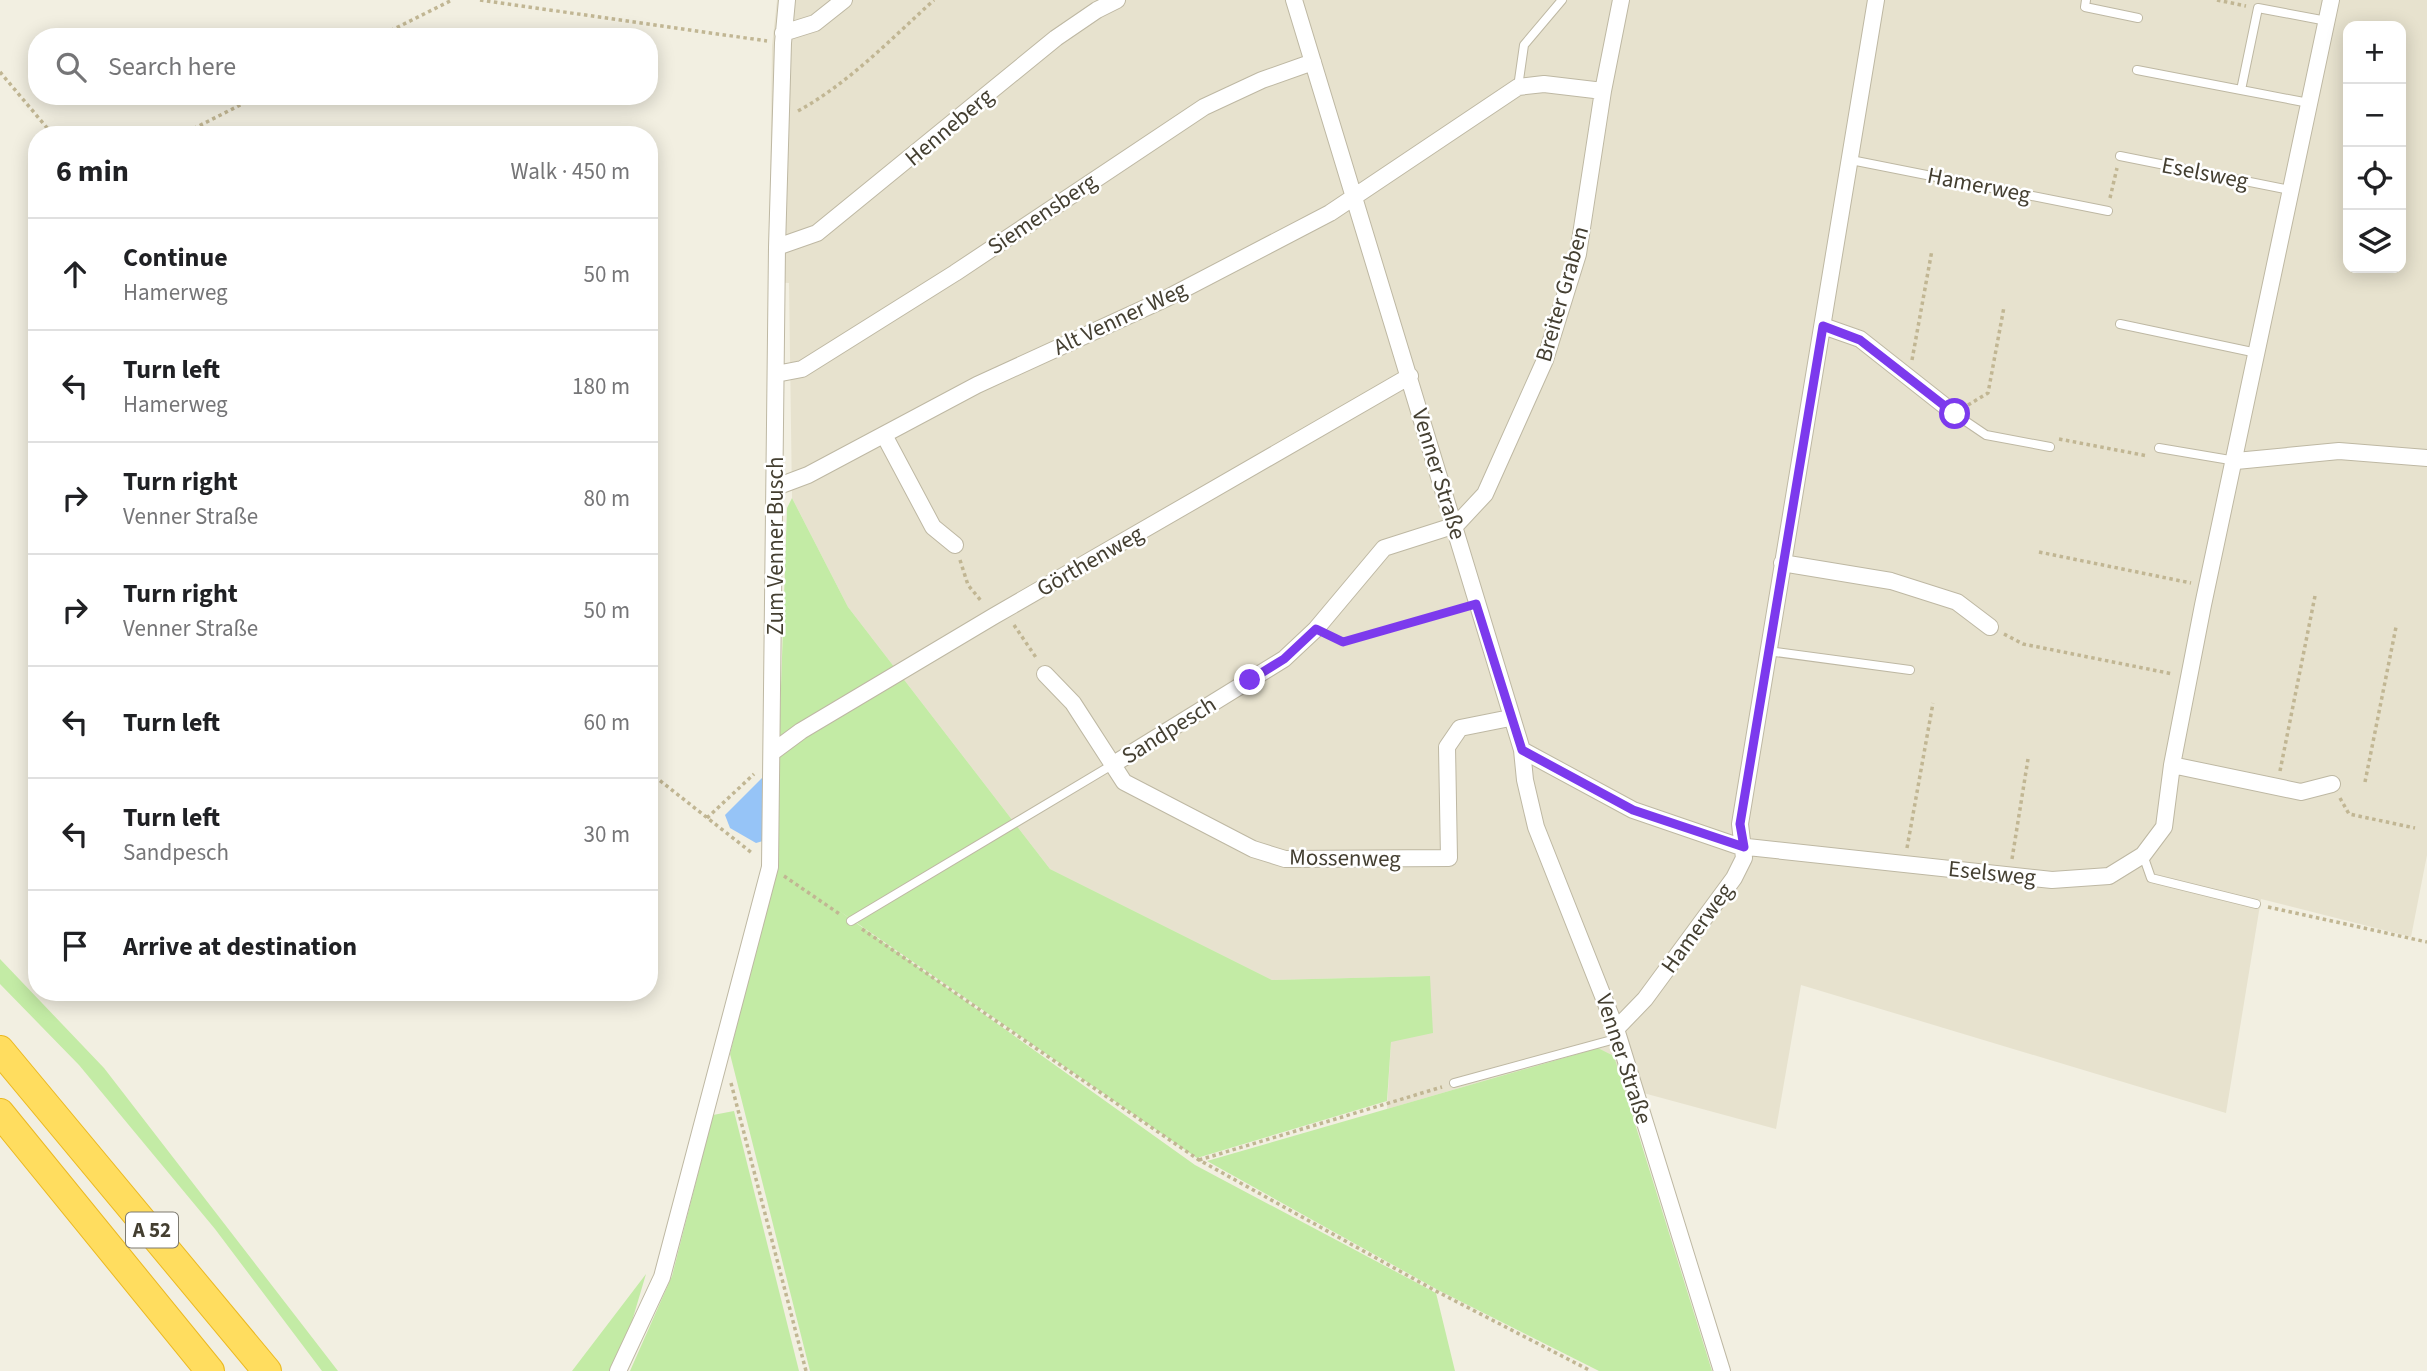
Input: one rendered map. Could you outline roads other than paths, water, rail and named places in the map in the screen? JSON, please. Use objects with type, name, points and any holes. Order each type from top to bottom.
[{"type":"highway","name":"A 52","points":[[0,1050],[267,1371]]},
{"type":"highway","name":"A 52","points":[[0,1113],[210,1371]]},
{"type":"street","name":"Zum Venner Busch","points":[[618,1371],[662,1277],[723,1054],[770,867],[774,751],[777,247],[783,38],[787,0]]},
{"type":"street","points":[[783,38],[815,23],[844,0]]},
{"type":"street","name":"Henneberg","points":[[777,247],[817,233],[1056,38],[1117,0]]},
{"type":"street","name":"Venner Straße","points":[[1294,0],[1456,526],[1510,718],[1522,750],[1536,827],[1618,1034],[1722,1371]]},
{"type":"street","name":"Breiter Graben","points":[[1456,526],[1485,494],[1545,360],[1577,254],[1603,91],[1621,0]]},
{"type":"street","name":"Hamerweg","points":[[1618,1034],[1734,878],[1744,858],[1740,824],[1876,0]]},
{"type":"street","name":"Eselsweg","points":[[1741,846],[2052,880],[2109,876],[2143,855],[2164,827],[2172,765],[2207,586],[2236,461],[2331,0]]},
{"type":"street","name":"Siemensberg","points":[[776,374],[802,369],[954,273],[1204,107],[1262,80],[1313,62]]},
{"type":"street","points":[[1354,198],[1518,88],[1544,84],[1603,91]]},
{"type":"street","name":"Alt Venner Weg","points":[[776,487],[808,475],[978,384],[1167,298],[1354,198]]},
{"type":"street","points":[[1823,326],[1860,340],[1955,414]]},
{"type":"street","name":"Görthenweg","points":[[774,751],[994,616],[1410,376]]},
{"type":"street","points":[[884,435],[933,527],[955,545]]},
{"type":"street","points":[[2236,461],[2339,451],[2427,458]]},
{"type":"street","name":"Sandpesch","points":[[1112,765],[1284,659],[1316,629],[1384,548],[1456,526]]},
{"type":"street","points":[[1782,563],[1891,582],[1957,602],[1990,627]]},
{"type":"street","name":"Mossenweg","points":[[1045,674],[1073,703],[1124,782],[1253,849],[1285,859],[1448,858],[1447,747],[1460,727],[1510,718]]},
{"type":"street","points":[[1522,750],[1633,810],[1741,846]]},
{"type":"street","points":[[2172,765],[2301,792],[2332,784]]},
{"type":"lane","points":[[1518,88],[1524,45],[1562,0]]},
{"type":"lane","points":[[2086,0],[2085,7],[2138,18]]},
{"type":"lane","points":[[2241,90],[2258,8],[2327,21]]},
{"type":"lane","points":[[2137,70],[2309,103]]},
{"type":"lane","name":"Eselsweg","points":[[2120,156],[2290,190]]},
{"type":"lane","name":"Hamerweg","points":[[1851,160],[2108,211]]},
{"type":"lane","points":[[2120,324],[2257,353]]},
{"type":"lane","points":[[1955,414],[1986,435],[2050,447]]},
{"type":"lane","points":[[2160,448],[2236,461]]},
{"type":"lane","points":[[1768,651],[1910,670]]},
{"type":"lane","points":[[851,921],[1112,765]]},
{"type":"lane","points":[[2143,855],[2151,878],[2256,904]]},
{"type":"lane","points":[[1454,1083],[1618,1034]]},
{"type":"water","points":[[766,774],[763,841],[756,843],[730,828],[725,815]]}]
